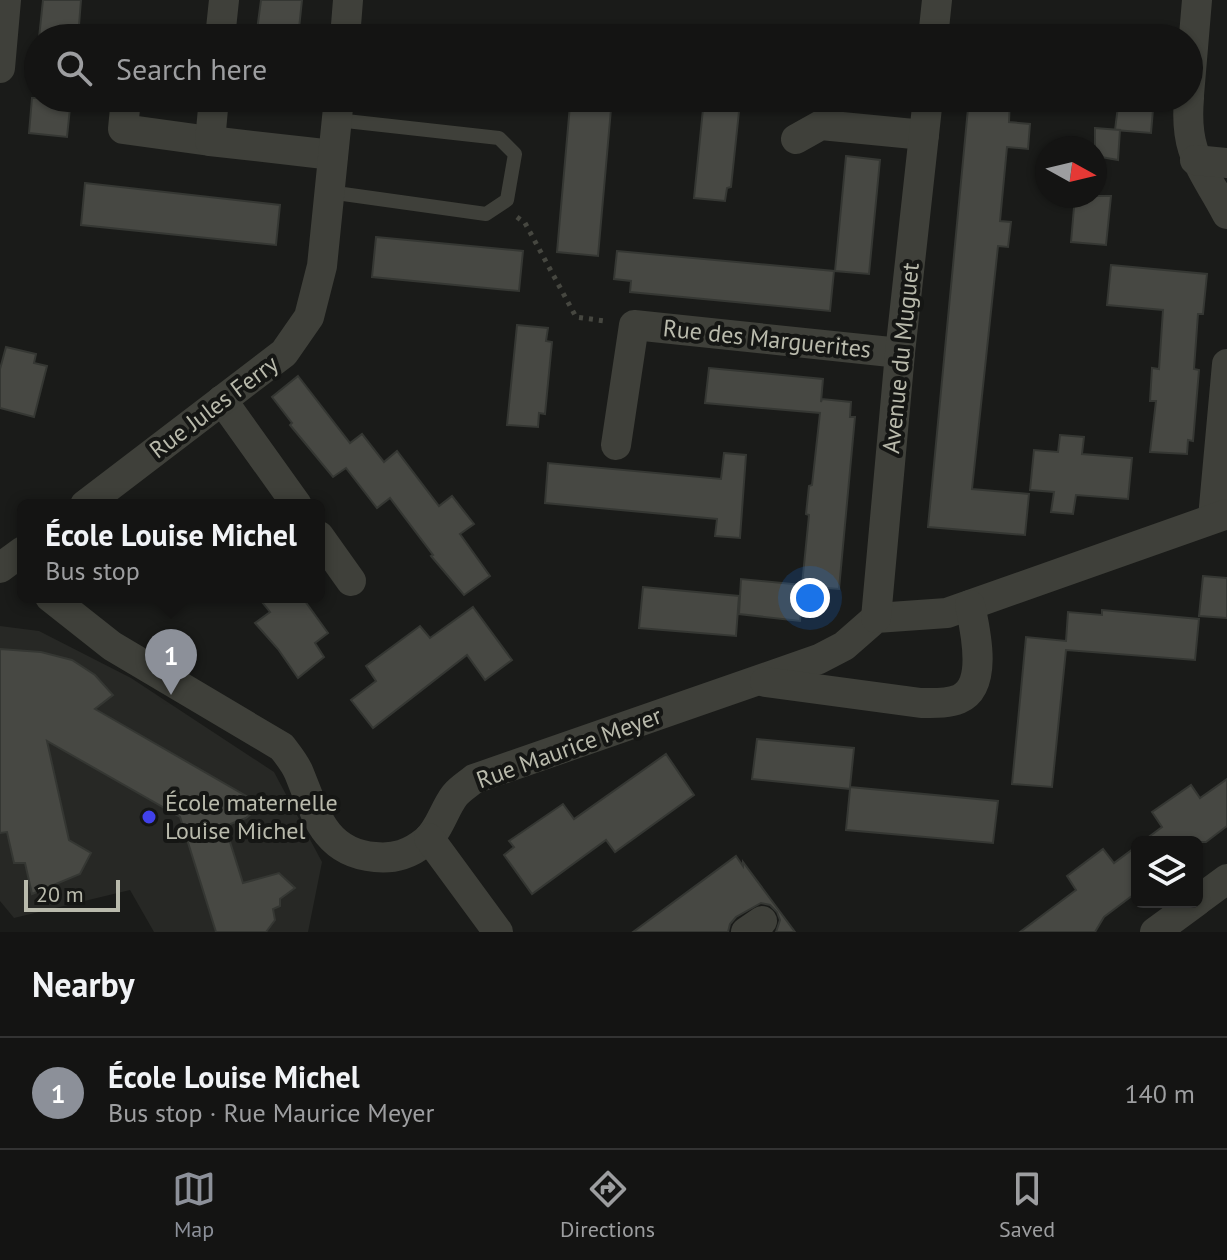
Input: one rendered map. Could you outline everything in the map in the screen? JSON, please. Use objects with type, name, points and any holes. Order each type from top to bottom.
[{"type":"street","points":[[0,68],[6,0]]},
{"type":"street","points":[[221,24],[224,0]]},
{"type":"street","points":[[346,24],[348,0]]},
{"type":"street","points":[[934,24],[937,0]]},
{"type":"street","points":[[1195,24],[1197,0]]},
{"type":"street","points":[[125,112],[123,129],[333,155]]},
{"type":"street","points":[[210,141],[213,112]]},
{"type":"street","name":"Rue Jules Ferry","points":[[93,499],[284,353],[309,317],[322,266],[338,112]]},
{"type":"street","name":"Avenue du Muguet","points":[[876,618],[900,353],[926,112]]},
{"type":"street","points":[[1188,112],[1195,160],[1227,214]]},
{"type":"street","points":[[796,139],[821,125],[924,135]]},
{"type":"street","points":[[1195,160],[1227,163]]},
{"type":"street","points":[[616,445],[634,325]]},
{"type":"street","name":"Rue des Marguerites","points":[[634,325],[900,353]]},
{"type":"street","points":[[876,618],[947,613],[1220,516],[1227,364]]},
{"type":"street","points":[[222,400],[293,499]]},
{"type":"street","points":[[325,544],[351,581]]},
{"type":"street","points":[[58,603],[112,646],[282,747],[298,769],[315,816],[325,833],[346,848],[365,856],[386,858],[409,853],[429,838],[498,932]]},
{"type":"street","points":[[88,603],[112,646]]},
{"type":"street","name":"Rue Maurice Meyer","points":[[759,681],[921,703],[961,699],[973,686],[977,669],[977,641],[970,605]]},
{"type":"street","name":"Rue Maurice Meyer","points":[[429,838],[455,795],[474,779],[819,659],[844,646],[876,618]]},
{"type":"street","points":[[1203,897],[1227,879]]},
{"type":"street","points":[[1155,932],[1188,908]]},
{"type":"lane","points":[[329,192],[486,214],[507,200],[515,154],[499,138],[355,112]]},
{"type":"path","points":[[499,205],[525,223],[576,317],[634,325]]},
{"type":"shaded area","name":"École maternelle Louise Michel","points":[[0,626],[39,631],[131,678],[274,772],[322,862],[308,932],[154,932],[130,890],[14,918],[0,901]]},
{"type":"building","points":[[43,0],[81,0],[79,24],[40,24]]},
{"type":"building","points":[[261,0],[302,0],[299,24],[258,24]]},
{"type":"building","points":[[31,112],[70,112],[67,137],[29,133]]},
{"type":"building","points":[[569,112],[611,112],[598,256],[557,252]]},
{"type":"building","points":[[703,112],[739,112],[731,187],[727,188],[725,201],[694,198]]},
{"type":"building","points":[[968,112],[1009,112],[1009,122],[1030,124],[1028,149],[1007,147],[1000,221],[1011,222],[1008,247],[998,246],[972,489],[1029,494],[1025,535],[928,527]]},
{"type":"building","points":[[1117,112],[1153,112],[1151,133],[1115,130]]},
{"type":"building","points":[[1095,128],[1120,130],[1118,160],[1107,158],[1107,136],[1095,136]]},
{"type":"building","points":[[846,156],[880,160],[869,274],[835,271]]},
{"type":"building","points":[[85,183],[280,205],[276,245],[81,225]]},
{"type":"building","points":[[1107,196],[1111,196],[1106,245],[1071,242],[1074,208],[1107,208]]},
{"type":"building","points":[[376,237],[523,251],[519,291],[372,277]]},
{"type":"building","points":[[617,251],[834,271],[830,311],[630,292],[631,281],[614,279]]},
{"type":"building","points":[[1111,265],[1207,274],[1203,314],[1198,314],[1194,369],[1199,370],[1193,441],[1188,440],[1187,454],[1150,452],[1156,401],[1150,401],[1152,368],[1159,369],[1163,310],[1107,305]]},
{"type":"building","points":[[517,325],[548,328],[546,341],[552,342],[545,414],[539,413],[538,427],[507,425]]},
{"type":"building","points":[[6,347],[36,354],[34,363],[47,366],[34,417],[0,408],[0,369]]},
{"type":"building","points":[[709,368],[823,379],[821,402],[822,399],[851,402],[850,417],[855,417],[839,589],[803,586],[800,621],[739,614],[741,579],[802,585],[809,515],[806,514],[820,413],[705,403]]},
{"type":"building","points":[[298,376],[350,443],[362,434],[384,462],[397,451],[439,506],[452,496],[474,524],[460,534],[490,576],[464,595],[431,556],[390,498],[377,508],[346,468],[333,477],[290,425],[292,423],[272,397]]},
{"type":"building","points":[[1060,435],[1084,437],[1082,454],[1132,458],[1128,499],[1076,495],[1073,514],[1051,512],[1054,492],[1030,490],[1034,450],[1058,452]]},
{"type":"building","points":[[724,453],[746,455],[740,538],[715,536],[717,519],[545,503],[548,463],[721,479]]},
{"type":"building","points":[[1203,576],[1227,578],[1227,618],[1199,616]]},
{"type":"building","points":[[643,587],[739,596],[736,636],[639,628]]},
{"type":"building","points":[[263,603],[306,603],[328,633],[315,643],[324,657],[298,678],[255,623],[270,612]]},
{"type":"building","points":[[473,607],[512,660],[485,680],[467,655],[373,728],[351,700],[376,681],[366,666],[420,626],[430,638]]},
{"type":"building","points":[[1102,610],[1199,619],[1195,660],[1066,650],[1052,787],[1012,784],[1026,637],[1066,641],[1068,612],[1102,615]]},
{"type":"building","points":[[0,649],[41,652],[72,660],[95,675],[113,695],[95,709],[262,805],[246,818],[225,826],[243,883],[279,873],[295,888],[280,899],[280,906],[273,909],[275,920],[266,932],[216,932],[180,817],[47,741],[69,840],[91,853],[80,874],[32,894],[25,863],[14,863],[7,832],[0,833]]},
{"type":"building","points":[[757,739],[854,748],[850,787],[998,801],[993,843],[846,830],[850,789],[752,779]]},
{"type":"building","points":[[666,754],[694,795],[615,852],[606,840],[532,894],[504,855],[514,847],[509,841],[563,804],[574,819]]},
{"type":"building","points":[[1227,779],[1227,826],[1206,842],[1203,842],[1203,836],[1150,836],[1162,827],[1152,812],[1191,785],[1200,798]]},
{"type":"building","points":[[1103,849],[1114,863],[1131,850],[1131,897],[1104,917],[1095,932],[1020,932],[1076,890],[1067,876]]},
{"type":"building","points":[[736,856],[795,932],[776,932],[780,920],[777,912],[770,905],[761,903],[736,917],[728,932],[633,932]]},
{"type":"place","name":"École Louise Michel","points":[[171,695]]},
{"type":"place","name":"École maternelle Louise Michel","points":[[149,817]]}]
